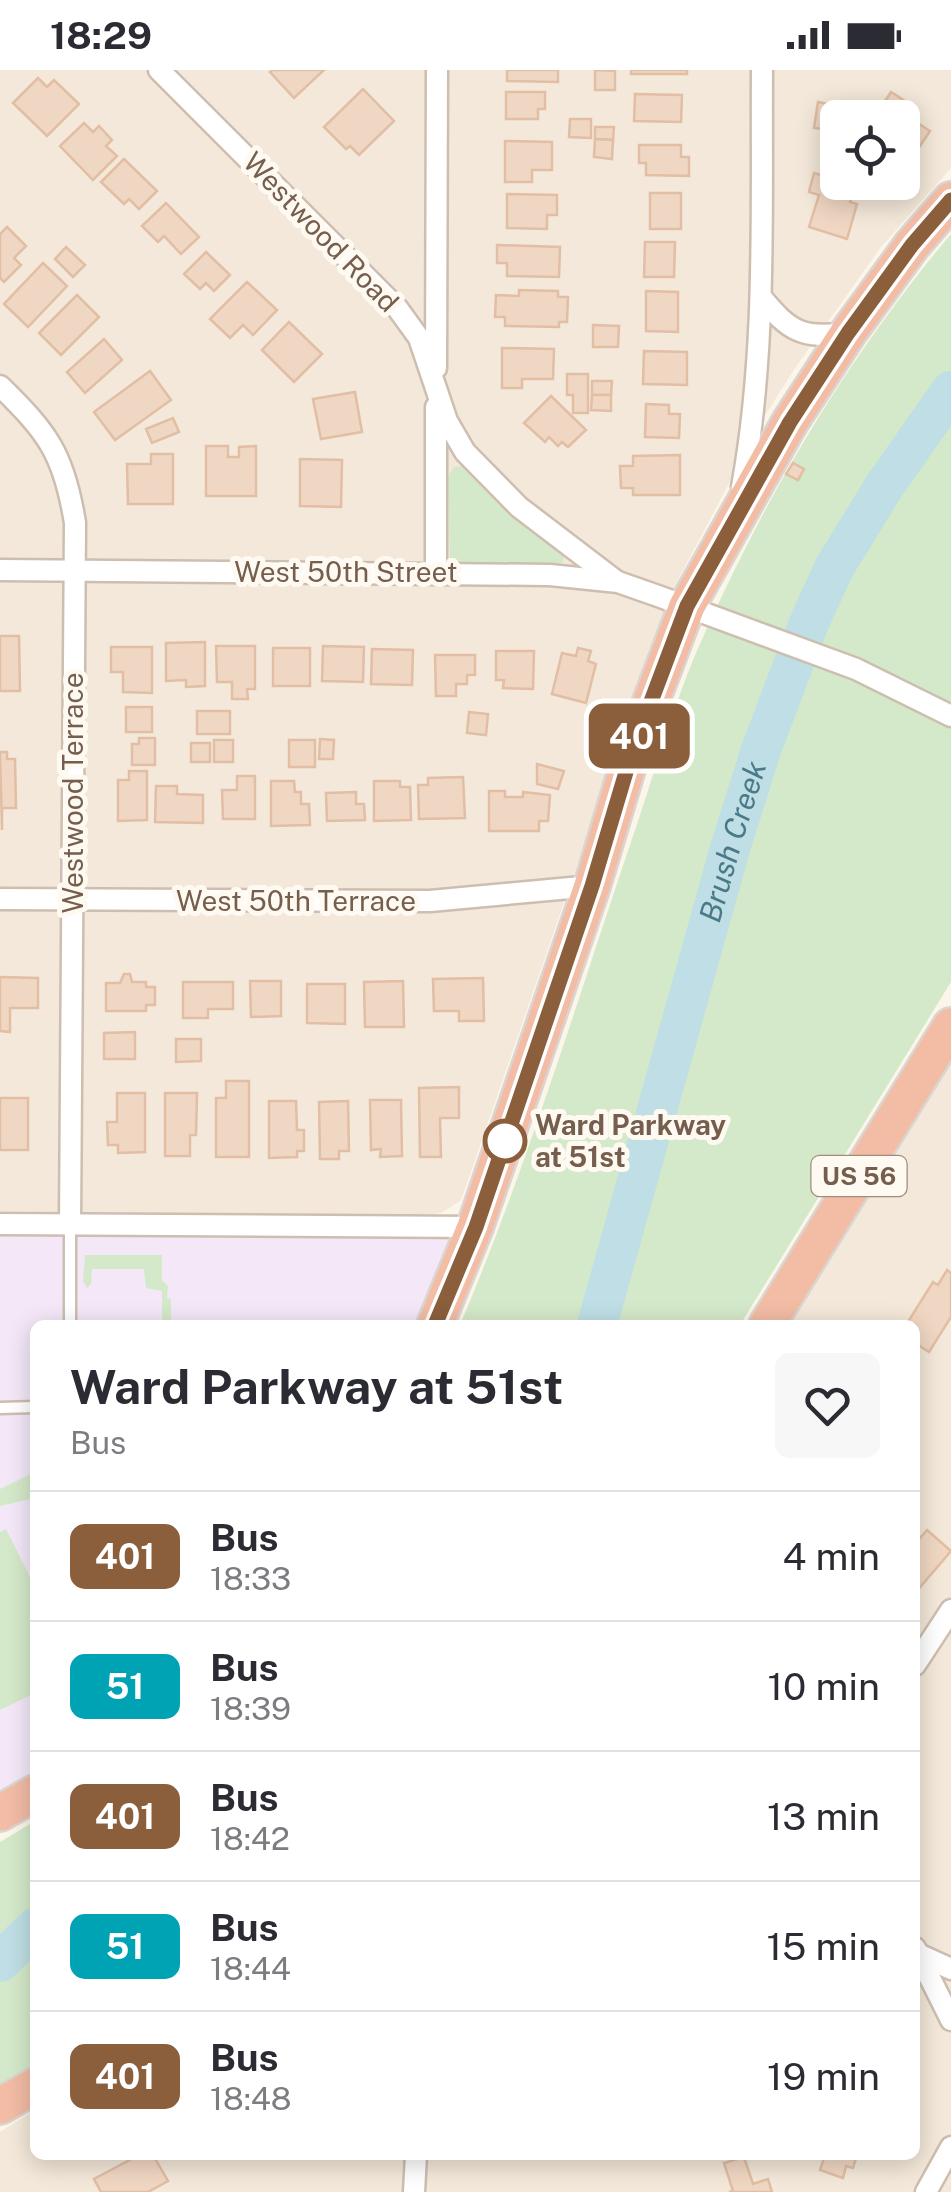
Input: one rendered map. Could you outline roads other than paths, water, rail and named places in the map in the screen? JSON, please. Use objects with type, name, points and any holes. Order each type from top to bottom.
[{"type":"highway","points":[[437,1320],[476,1227],[592,886],[632,752],[687,606],[790,422],[848,333],[912,245],[951,200]]},
{"type":"highway","name":"US 56","points":[[769,1320],[951,1026]]},
{"type":"highway","points":[[0,1813],[30,1796]]},
{"type":"highway","points":[[0,2106],[30,2089]]},
{"type":"street","name":"Westwood Road","points":[[159,70],[398,309],[419,338],[447,420],[465,452],[519,507],[618,582]]},
{"type":"street","points":[[436,573],[437,70]]},
{"type":"street","points":[[742,509],[761,297],[762,70]]},
{"type":"street","points":[[761,297],[782,322],[800,333],[848,333]]},
{"type":"street","name":"Westwood Terrace","points":[[0,386],[40,425],[57,454],[70,490],[75,522],[70,1224]]},
{"type":"street","name":"West 50th Street","points":[[0,570],[550,575],[618,582],[856,669],[951,716]]},
{"type":"street","name":"West 50th Terrace","points":[[0,899],[430,900],[592,886]]},
{"type":"street","points":[[0,1224],[476,1227]]},
{"type":"street","points":[[920,1654],[951,1610]]},
{"type":"street","points":[[920,1952],[951,1969]]},
{"type":"street","points":[[920,1958],[951,2020]]},
{"type":"street","points":[[926,2192],[951,2147]]},
{"type":"street","points":[[414,2192],[416,2160]]},
{"type":"lane","points":[[70,1224],[70,1320]]},
{"type":"lane","points":[[0,1408],[30,1408]]},
{"type":"waterway","name":"Brush Creek","points":[[598,1320],[731,845],[761,750],[809,623],[834,568],[885,485],[951,391]]},
{"type":"waterway","name":"Brush Creek","points":[[0,1962],[30,1933]]},
{"type":"place","name":"Ward Parkway at 51st","points":[[505,1141]]}]
